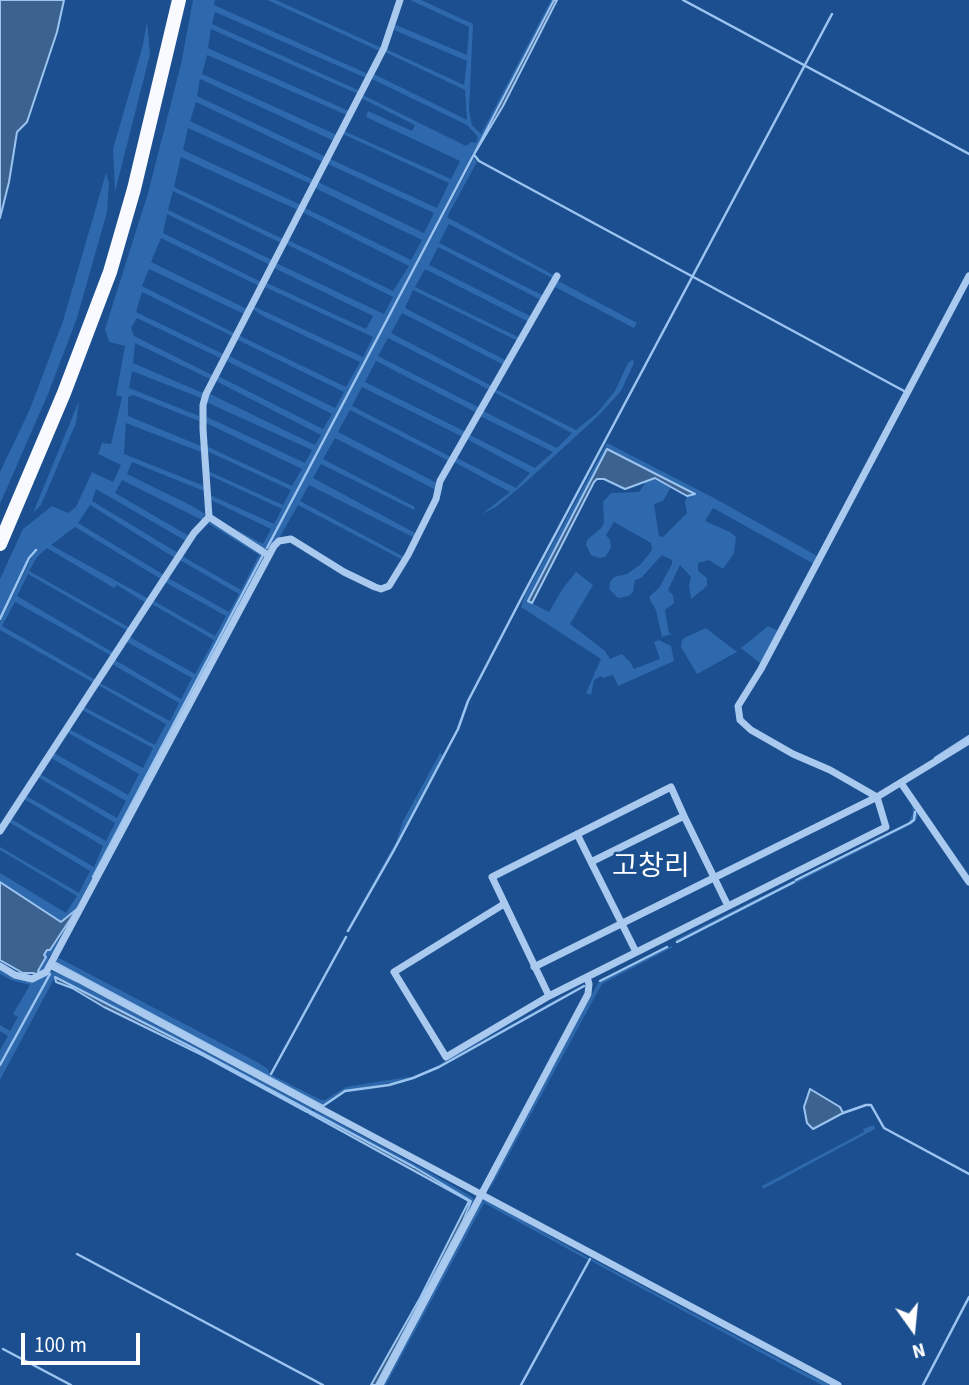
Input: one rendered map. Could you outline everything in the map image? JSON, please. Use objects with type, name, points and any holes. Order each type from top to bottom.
[{"type":"highway","points":[[0,544],[64,393],[110,272],[140,166],[180,0]]},
{"type":"street","points":[[0,831],[194,533],[209,517],[203,429],[203,405],[208,388],[389,38],[400,0]]},
{"type":"street","points":[[0,966],[15,975],[32,979],[46,972],[268,555],[279,541],[290,539],[344,572],[375,587],[385,589],[389,586],[436,499],[440,481],[557,276]]},
{"type":"street","points":[[504,904],[394,972],[446,1057],[549,996],[886,827],[877,797],[751,730],[740,720],[737,706],[761,669],[969,276]]},
{"type":"street","points":[[209,517],[268,555]]},
{"type":"street","points":[[534,967],[877,797],[969,741]]},
{"type":"street","points":[[901,783],[969,883]]},
{"type":"street","points":[[549,996],[492,877],[577,834],[671,787],[728,906]]},
{"type":"street","points":[[591,862],[684,816]]},
{"type":"street","points":[[577,834],[636,952]]},
{"type":"street","points":[[50,965],[838,1385]]},
{"type":"street","points":[[380,1385],[588,994],[587,977]]},
{"type":"shaded area","points":[[0,0],[64,0],[57,32],[27,122],[17,132],[0,218]]},
{"type":"shaded area","points":[[193,0],[215,0],[214,5],[368,74],[366,78],[215,12],[212,24],[360,91],[358,94],[211,29],[208,48],[349,111],[347,115],[207,55],[202,74],[337,135],[334,141],[200,79],[197,96],[326,157],[323,162],[196,102],[190,121],[314,180],[311,184],[188,128],[183,150],[301,205],[298,210],[181,157],[174,187],[283,239],[281,243],[173,191],[168,210],[272,260],[270,265],[167,214],[163,233],[261,282],[259,286],[161,238],[151,262],[247,309],[244,314],[149,269],[142,286],[234,333],[232,336],[142,292],[136,312],[223,354],[220,358],[137,318],[131,328],[134,336],[212,375],[210,379],[135,343],[133,363],[203,393],[201,398],[132,371],[129,388],[199,416],[199,421],[133,395],[128,397],[128,416],[201,446],[201,452],[126,423],[124,454],[204,486],[204,491],[132,462],[127,474],[205,514],[202,520],[122,480],[115,493],[189,536],[186,541],[96,489],[92,501],[178,553],[175,558],[90,505],[78,523],[164,575],[161,579],[75,527],[51,545],[149,599],[146,603],[117,585],[114,588],[47,548],[37,557],[29,571],[130,628],[128,631],[28,574],[17,596],[114,653],[112,656],[15,602],[2,626],[96,680],[94,683],[0,630],[0,622],[37,550],[33,551],[29,558],[0,617],[0,579],[23,529],[52,506],[68,513],[76,507],[92,472],[113,482],[121,465],[98,454],[102,443],[111,444],[122,397],[116,395],[125,346],[109,342],[105,329],[148,193],[181,64]]},
{"type":"shaded area","points":[[267,0],[276,0],[382,48],[380,51]]},
{"type":"shaded area","points":[[410,0],[421,0],[473,24],[469,110],[472,125],[481,134],[551,0],[554,0],[267,548],[474,158],[477,162],[447,217],[555,276],[554,279],[449,224],[439,243],[544,296],[541,300],[438,247],[429,265],[532,317],[529,322],[425,269],[415,287],[520,338],[518,341],[413,290],[405,308],[507,361],[504,365],[402,313],[391,333],[492,386],[490,390],[388,338],[378,356],[480,408],[477,413],[376,361],[365,382],[466,432],[463,437],[362,387],[352,406],[451,457],[449,461],[350,410],[338,432],[437,483],[436,490],[335,438],[323,459],[415,507],[414,510],[321,464],[313,478],[417,534],[415,538],[309,485],[300,501],[404,557],[403,560],[298,505],[278,540],[266,550],[233,528],[263,544],[271,529],[211,500],[210,495],[274,524],[282,509],[209,475],[208,471],[283,505],[291,490],[207,451],[206,446],[292,486],[302,469],[204,422],[205,416],[305,463],[312,450],[206,402],[208,393],[315,445],[321,435],[214,380],[216,375],[323,429],[332,414],[225,360],[227,355],[335,408],[344,392],[236,339],[238,335],[346,387],[360,362],[265,317],[252,309],[253,306],[363,357],[373,337],[265,287],[267,283],[366,329],[373,316],[274,268],[276,263],[384,314],[393,297],[286,244],[288,240],[393,291],[409,266],[302,212],[305,208],[411,260],[422,240],[315,188],[318,182],[424,233],[434,213],[328,164],[330,159],[437,208],[449,183],[343,134],[344,131],[451,179],[460,161],[366,117],[368,111],[412,131],[415,125],[361,98],[363,95],[466,146],[471,142],[476,143],[478,137],[467,125],[372,79],[374,74],[467,120],[465,90],[385,52],[386,49],[464,85],[467,61],[394,30],[396,25],[467,55],[469,27]]},
{"type":"shaded area","points":[[554,0],[557,0],[503,106],[472,158]]},
{"type":"shaded area","points":[[147,21],[150,54],[115,192],[113,149],[143,45]]},
{"type":"shaded area","points":[[106,173],[109,183],[107,212],[77,318],[48,394],[0,504],[0,472],[30,409],[63,321]]},
{"type":"shaded area","points":[[558,281],[637,323],[634,328],[555,287]]},
{"type":"shaded area","points":[[633,359],[634,363],[621,391],[598,416],[526,482],[496,507],[482,514],[510,492],[454,462],[457,458],[516,488],[530,473],[467,439],[470,435],[535,468],[553,452],[480,416],[483,411],[557,448],[572,433],[494,392],[495,389],[576,430],[597,413],[615,391],[628,363]]},
{"type":"shaded area","points":[[79,401],[76,423],[41,505],[33,513]]},
{"type":"shaded area","points":[[607,443],[714,498],[819,557],[814,564],[713,508],[705,521],[736,537],[734,553],[723,569],[709,560],[698,563],[698,571],[707,578],[707,586],[691,599],[691,577],[680,565],[668,590],[673,595],[674,603],[665,610],[669,633],[672,634],[662,637],[650,596],[659,588],[672,560],[662,555],[641,578],[635,580],[633,592],[629,596],[618,598],[609,589],[610,582],[614,577],[627,574],[640,565],[652,550],[651,543],[614,522],[606,535],[611,548],[605,557],[591,555],[586,545],[587,540],[604,523],[603,502],[611,493],[639,492],[651,478],[663,481],[671,487],[663,501],[654,504],[659,536],[663,537],[687,513],[687,496],[694,494],[607,450],[528,601],[549,612],[576,572],[593,585],[570,624],[605,651],[610,659],[622,654],[634,669],[660,659],[654,642],[659,640],[671,646],[674,661],[618,686],[613,675],[603,678],[601,676],[594,680],[591,695],[586,693],[601,659],[521,607]]},
{"type":"shaded area","points":[[607,449],[695,494],[687,496],[655,478],[625,489],[604,479],[597,479],[532,603],[528,601]]},
{"type":"shaded area","points":[[206,522],[241,539],[263,555],[76,909],[62,922],[0,882],[0,873],[66,913],[77,896],[0,850],[0,847],[79,893],[90,871],[9,822],[11,819],[94,867],[103,846],[24,799],[26,796],[106,841],[115,823],[38,777],[40,774],[117,818],[126,801],[51,758],[54,753],[128,795],[139,774],[67,732],[69,729],[143,768],[153,748],[82,710],[84,707],[155,745],[166,724],[98,685],[100,683],[170,721],[179,703],[112,664],[115,660],[181,699],[192,678],[127,642],[130,637],[195,674],[214,640],[152,604],[154,601],[215,636],[226,616],[165,582],[168,578],[229,612],[239,594],[180,560],[182,556],[241,590],[259,555]]},
{"type":"shaded area","points":[[263,557],[264,559],[89,887]]},
{"type":"shaded area","points":[[768,626],[778,631],[761,664],[741,648]]},
{"type":"shaded area","points":[[706,628],[737,652],[697,674],[681,647],[682,641]]},
{"type":"shaded area","points":[[440,753],[443,755],[394,849],[345,933],[396,842],[403,821]]},
{"type":"shaded area","points":[[911,798],[919,811],[912,824],[678,943],[675,940],[908,823],[913,813]]},
{"type":"shaded area","points":[[0,882],[61,922],[77,909],[44,955],[46,957],[38,971],[41,973],[37,976],[34,973],[23,973],[0,960]]},
{"type":"shaded area","points":[[69,925],[41,973],[38,971],[42,967],[43,955],[47,949],[51,950]]},
{"type":"shaded area","points":[[673,947],[602,984],[490,1189],[598,983]]},
{"type":"shaded area","points":[[57,957],[257,1062],[268,1069],[270,1074],[321,1100],[346,1087],[412,1076],[395,1082],[342,1091],[323,1105],[55,961]]},
{"type":"shaded area","points":[[0,970],[19,979],[49,971],[61,974],[313,1109],[310,1111],[55,977],[0,1080],[0,1067],[50,975],[0,1063],[0,1050],[8,1036],[0,1031],[0,1025],[10,1031],[18,1017],[13,1014],[30,985],[11,980],[0,974]]},
{"type":"shaded area","points":[[55,977],[310,1111],[307,1112],[202,1055],[56,982]]},
{"type":"shaded area","points":[[580,986],[489,1039],[431,1070],[418,1074]]},
{"type":"shaded area","points":[[810,1089],[840,1107],[843,1113],[813,1129],[807,1123],[804,1107]]},
{"type":"shaded area","points":[[315,1110],[420,1167],[475,1201],[377,1385],[463,1222],[471,1201],[310,1111]]},
{"type":"shaded area","points":[[310,1111],[471,1201],[376,1385],[371,1385],[420,1298],[469,1201],[309,1113]]},
{"type":"shaded area","points":[[874,1125],[875,1129],[763,1189],[762,1186]]},
{"type":"shaded area","points":[[486,1200],[589,1258],[588,1260],[484,1203],[386,1385],[382,1385],[481,1201]]},
{"type":"shaded area","points":[[592,1259],[830,1385],[822,1385],[793,1370],[591,1261]]},
{"type":"waterway","points":[[683,0],[969,154]]},
{"type":"waterway","points":[[348,931],[458,729],[468,701],[523,595],[832,14]]},
{"type":"waterway","points":[[475,156],[479,161],[904,391]]},
{"type":"waterway","points":[[267,548],[472,158]]},
{"type":"waterway","points":[[0,619],[29,558],[36,550]]},
{"type":"waterway","points":[[93,877],[263,555]]},
{"type":"waterway","points":[[935,758],[969,736]]},
{"type":"waterway","points":[[796,880],[910,823],[914,820],[915,812]]},
{"type":"waterway","points":[[677,942],[794,882]]},
{"type":"waterway","points":[[271,1074],[346,937]]},
{"type":"waterway","points":[[600,981],[667,947]]},
{"type":"waterway","points":[[56,963],[323,1106],[345,1091],[389,1085],[439,1067],[584,986]]},
{"type":"waterway","points":[[0,1065],[50,974]]},
{"type":"waterway","points":[[843,1113],[871,1105],[884,1128],[969,1174]]},
{"type":"waterway","points":[[77,1254],[323,1385]]},
{"type":"waterway","points":[[521,1385],[590,1259]]},
{"type":"waterway","points":[[923,1385],[969,1297]]},
{"type":"waterway","points":[[3,1349],[71,1385]]},
{"type":"district","name":"고창리","points":[[651,869]]}]
